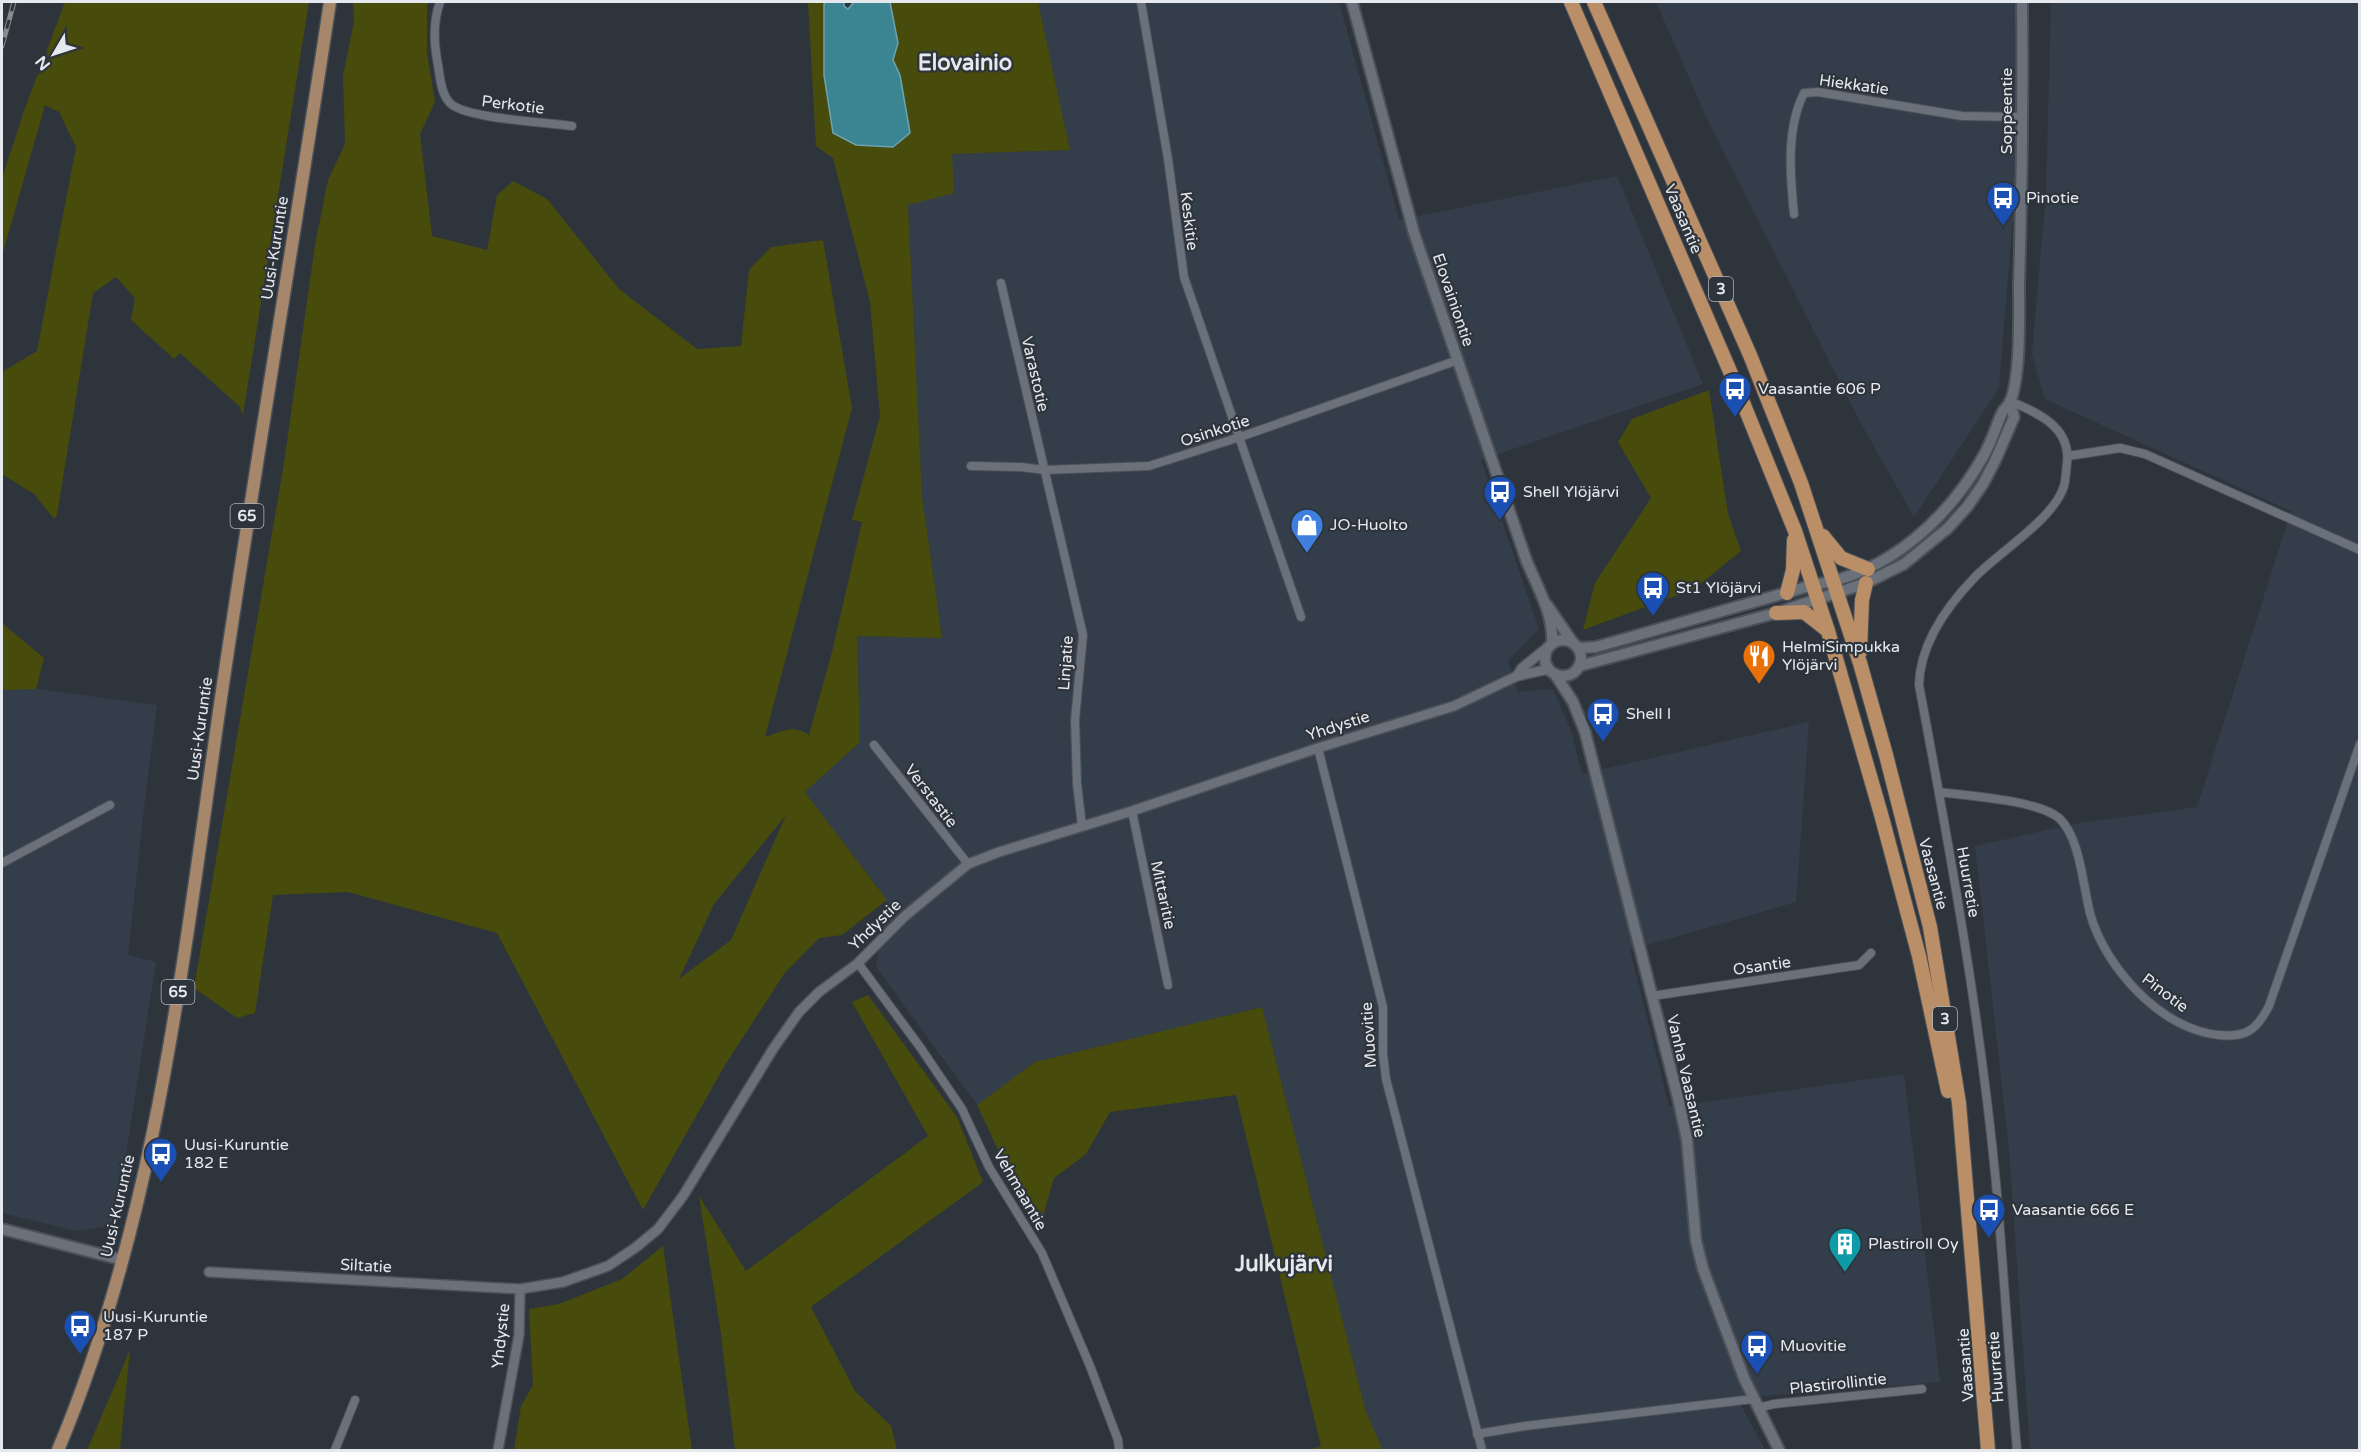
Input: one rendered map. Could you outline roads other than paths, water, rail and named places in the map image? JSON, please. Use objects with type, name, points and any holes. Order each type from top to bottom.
[{"type":"highway","name":"Vaasantie","points":[[1571,2],[1731,374],[1795,531],[1828,632],[1881,814],[1919,956],[1946,1077],[1955,1135],[1965,1169]]},
{"type":"highway","name":"Vaasantie","points":[[1594,2],[1750,355],[1815,522],[1860,663],[1930,927],[1959,1103],[1988,1450]]},
{"type":"highway","points":[[1815,522],[1831,548],[1867,576],[1862,600],[1860,663]]},
{"type":"highway","points":[[1787,593],[1792,570],[1795,531]]},
{"type":"highway","points":[[1776,613],[1804,612],[1828,632]]},
{"type":"main road","name":"Uusi-Kuruntie","points":[[58,1450],[100,1341],[123,1260],[149,1146],[177,1001],[246,522],[330,2]]},
{"type":"main road","name":"Elovainiontie","points":[[1352,2],[1411,222],[1527,562],[1545,602],[1575,645]]},
{"type":"main road","name":"Soppeentie","points":[[1815,592],[1835,588],[1867,576],[1922,532],[1964,487],[1986,452],[2010,401],[2015,376],[2019,324],[2023,117],[2022,2]]},
{"type":"main road","points":[[1815,592],[1776,613],[1576,669],[1565,676],[1552,671],[1545,660],[1550,646],[1561,640],[1575,645],[1596,647],[1787,593],[1815,592]]},
{"type":"main road","name":"Elovainiontie","points":[[1545,602],[1552,635],[1550,646]]},
{"type":"main road","points":[[1575,645],[1581,656],[1576,669]]},
{"type":"main road","name":"Vanha Vaasantie","points":[[1573,702],[1576,669]]},
{"type":"main road","name":"Vanha Vaasantie","points":[[1552,671],[1573,702],[1591,757],[1652,996],[1687,1140],[1696,1241],[1703,1269],[1716,1309],[1756,1404],[1779,1450]]},
{"type":"main road","points":[[2,1229],[123,1260]]},
{"type":"street","name":"Perkotie","points":[[440,2],[436,12],[435,52],[443,92],[450,103],[476,114],[572,126]]},
{"type":"street","name":"Keskitie","points":[[1142,2],[1168,159],[1184,277],[1301,617]]},
{"type":"street","name":"Hiekkatie","points":[[1794,214],[1791,182],[1793,135],[1796,110],[1804,93],[1818,92],[1962,116],[2023,117]]},
{"type":"street","name":"Varastotie","points":[[1001,283],[1045,471]]},
{"type":"street","name":"Osinkotie","points":[[971,466],[1021,467],[1045,471],[1149,466],[1240,437],[1458,360]]},
{"type":"street","name":"Huurretie","points":[[2010,401],[2034,411],[2060,431],[2066,443],[2068,456],[2064,487],[2056,501],[2018,541],[1975,577],[1948,610],[1926,646],[1919,671],[1919,685],[1971,984],[1989,1124],[1996,1183],[2017,1450]]},
{"type":"street","points":[[2068,456],[2120,448],[2145,454],[2360,550]]},
{"type":"street","name":"Linjatie","points":[[1045,471],[1083,635],[1075,720],[1077,784],[1082,826]]},
{"type":"street","name":"Yhdystie","points":[[1517,676],[1522,668],[1550,646]]},
{"type":"street","name":"Yhdystie","points":[[498,1450],[519,1335],[520,1289],[563,1282],[608,1266],[658,1229],[683,1196],[772,1049],[799,1012],[819,992],[858,963],[905,916],[968,864],[1318,748],[1454,706],[1517,676],[1552,671]]},
{"type":"street","name":"Pinotie","points":[[1939,792],[2022,804],[2044,810],[2059,819],[2070,835],[2076,852],[2096,934],[2115,968],[2145,998],[2178,1022],[2214,1035],[2231,1036],[2249,1032],[2261,1020],[2269,1006],[2360,744]]},
{"type":"street","name":"Verstastie","points":[[874,745],[968,864]]},
{"type":"street","name":"Muovitie","points":[[1318,748],[1383,1007],[1383,1054],[1386,1079],[1482,1450]]},
{"type":"street","points":[[2,863],[110,805]]},
{"type":"street","name":"Mittaritie","points":[[1132,811],[1168,985]]},
{"type":"street","name":"Osantie","points":[[1652,996],[1859,965],[1871,952]]},
{"type":"street","name":"Vehmaantie","points":[[858,963],[962,1109],[989,1167],[1042,1253],[1090,1366],[1118,1440],[1119,1450]]},
{"type":"street","name":"Siltatie","points":[[209,1272],[520,1289]]},
{"type":"street","name":"Plastirollintie","points":[[1756,1404],[1922,1389]]},
{"type":"street","points":[[335,1450],[355,1400]]},
{"type":"street","points":[[1477,1434],[1525,1426],[1756,1404]]},
{"type":"water","points":[[844,2],[844,6],[848,9],[854,2],[890,2],[898,43],[893,60],[900,75],[910,133],[893,147],[856,145],[833,133],[824,75],[824,4]]},
{"type":"railway","points":[[2,46],[14,2]]},
{"type":"place","name":"Pinotie","points":[[2003,227]]},
{"type":"place","name":"Vaasantie 606 P","points":[[1735,418]]},
{"type":"place","name":"Shell Ylöjärvi","points":[[1500,521]]},
{"type":"place","name":"JO-Huolto","points":[[1307,554]]},
{"type":"place","name":"St1 Ylöjärvi","points":[[1653,617]]},
{"type":"place","name":"HelmiSimpukka Ylöjärvi","points":[[1759,685]]},
{"type":"place","name":"Shell I","points":[[1603,743]]},
{"type":"place","name":"Uusi-Kuruntie 182 E","points":[[161,1183]]},
{"type":"place","name":"Vaasantie 666 E","points":[[1989,1239]]},
{"type":"place","name":"Plastiroll Oy","points":[[1845,1273]]},
{"type":"place","name":"Uusi-Kuruntie 187 P","points":[[80,1355]]},
{"type":"place","name":"Muovitie","points":[[1757,1375]]},
{"type":"district","name":"Elovainio","points":[[965,63]]},
{"type":"district","name":"Julkujärvi","points":[[1284,1264]]}]
